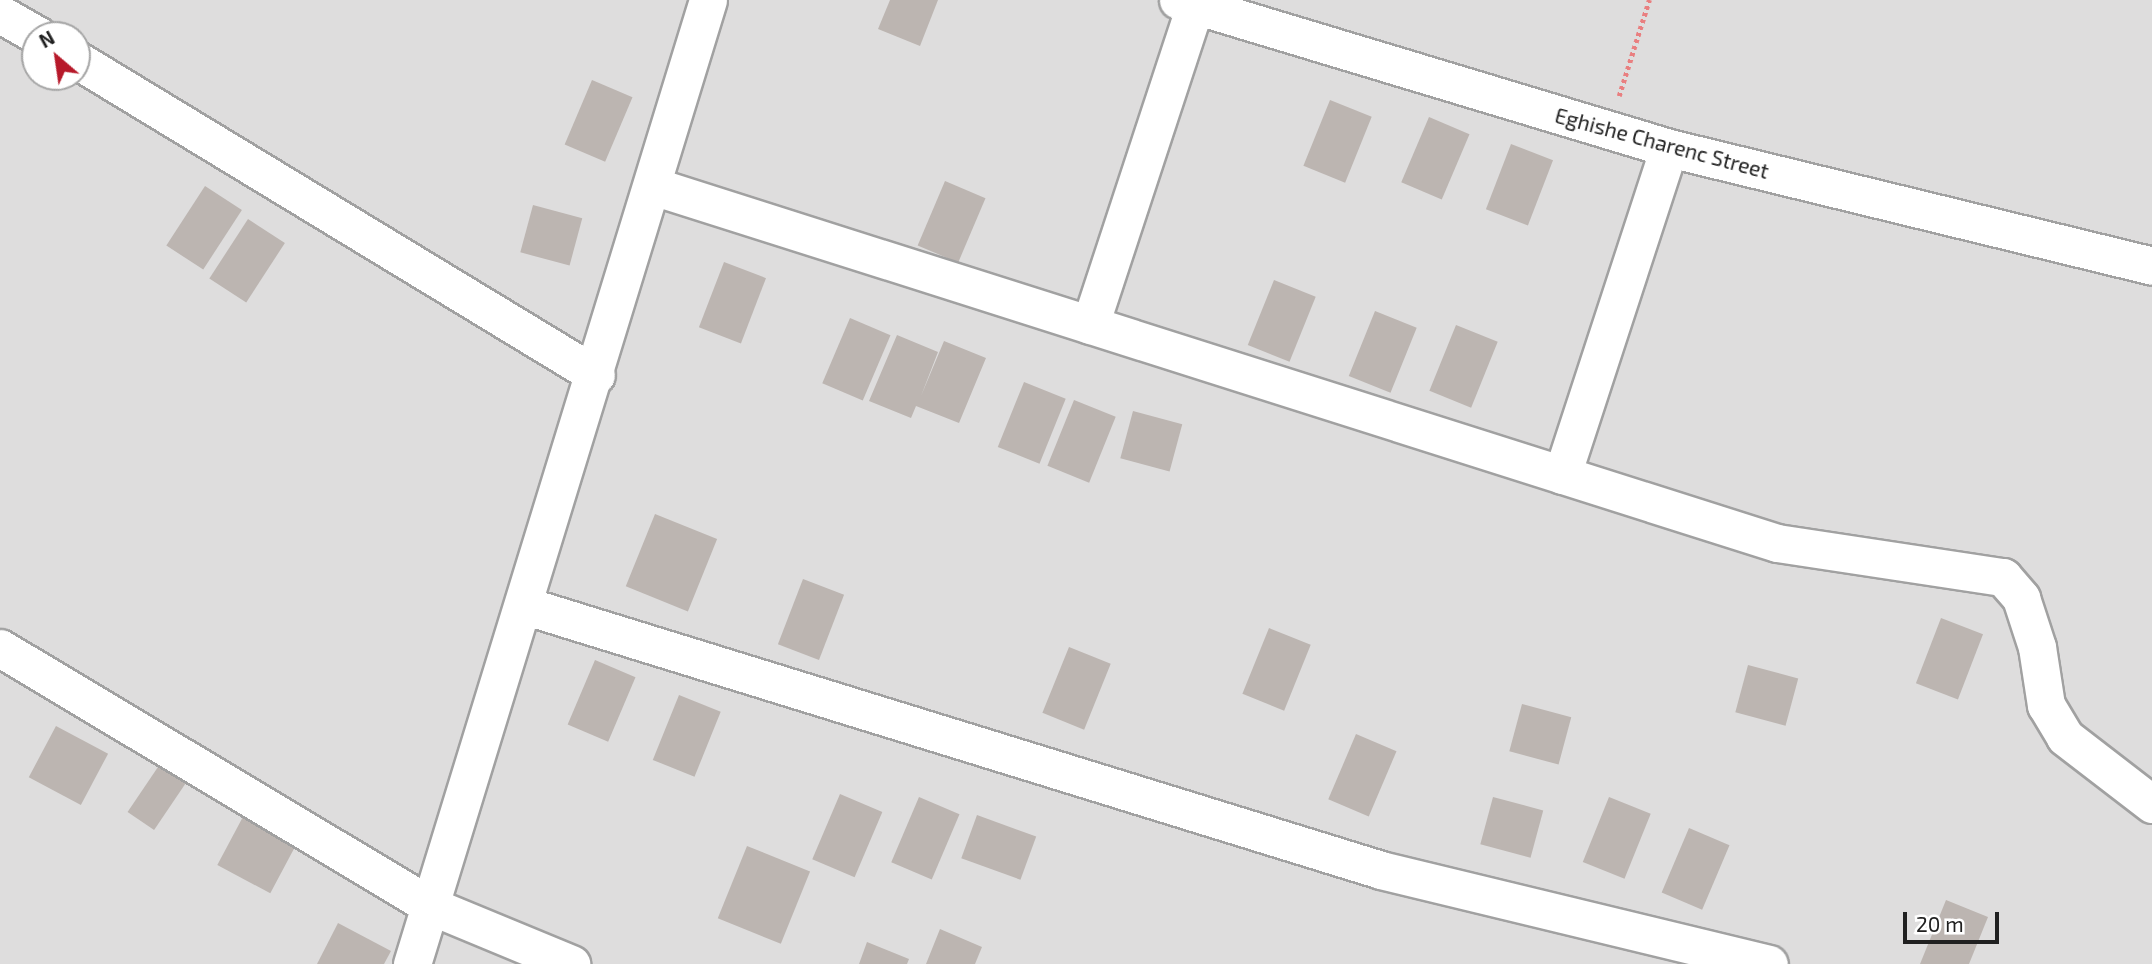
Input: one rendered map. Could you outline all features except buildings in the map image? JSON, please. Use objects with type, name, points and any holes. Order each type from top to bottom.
[{"type":"street","points":[[412,964],[596,375],[708,0]]},
{"type":"street","points":[[1090,325],[1186,3]]},
{"type":"street","name":"Eghishe Charenc Street","points":[[1186,3],[1669,148],[2152,266]]},
{"type":"street","points":[[0,14],[21,26]]},
{"type":"street","points":[[91,68],[596,375]]},
{"type":"street","points":[[1562,475],[1669,148]]},
{"type":"street","points":[[653,186],[1777,543],[2003,577],[2021,598],[2037,647],[2046,705],[2065,737],[2152,804]]},
{"type":"street","points":[[523,605],[1381,870],[1769,964]]},
{"type":"street","points":[[0,648],[431,906],[570,964]]},
{"type":"path","points":[[1609,131],[1649,0]]},
{"type":"shaded area","points":[[0,0],[2152,0],[2152,964],[0,964]]}]
